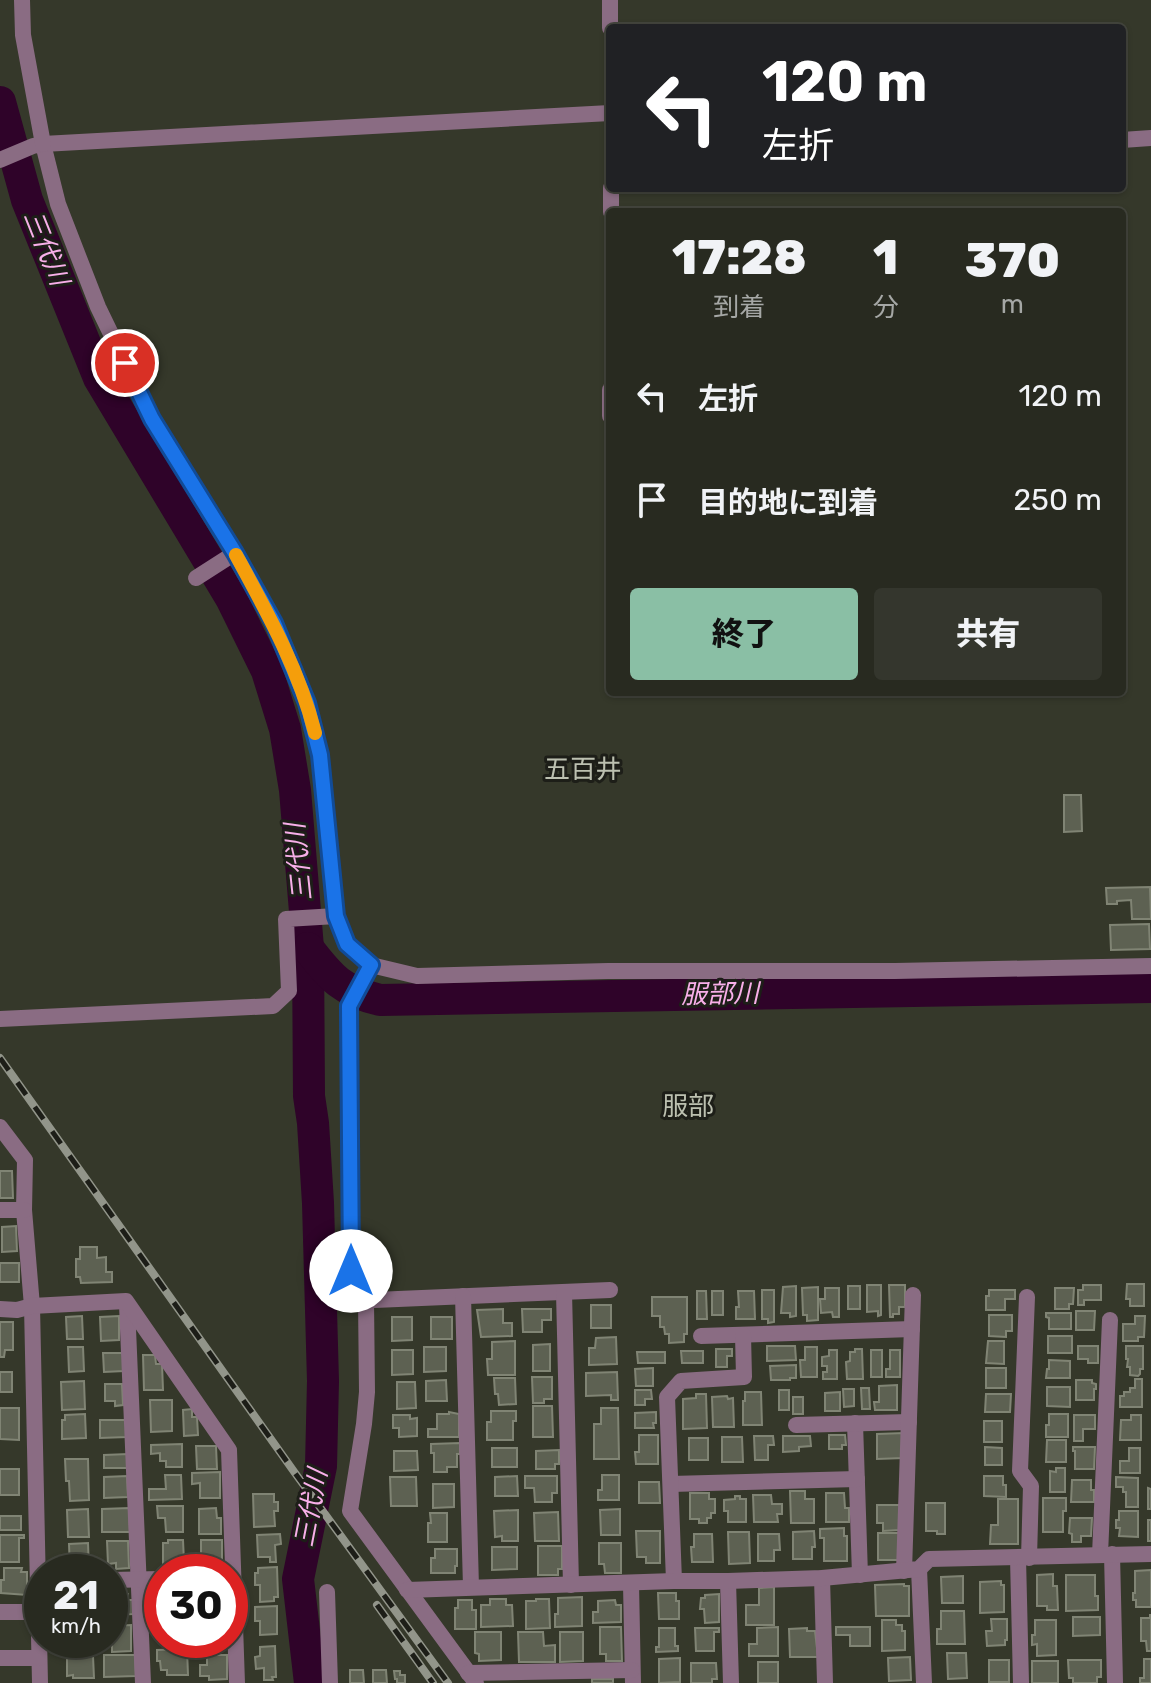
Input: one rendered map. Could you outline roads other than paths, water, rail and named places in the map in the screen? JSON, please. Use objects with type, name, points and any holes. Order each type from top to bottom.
[{"type":"street","points":[[22,0],[23,35],[38,145],[58,204],[98,307],[152,419],[274,623],[307,703],[320,755],[333,916],[347,944],[369,970],[417,976],[1151,966]]},
{"type":"street","points":[[610,0],[610,24]]},
{"type":"street","points":[[0,160],[38,145],[606,113]]},
{"type":"street","points":[[1126,140],[1151,138]]},
{"type":"street","points":[[198,577],[234,554]]},
{"type":"street","points":[[0,1019],[273,1006],[289,991],[286,919],[333,916]]},
{"type":"street","points":[[369,970],[349,1006],[351,1301],[610,1290]]},
{"type":"street","points":[[0,1127],[25,1160],[24,1210],[32,1306],[38,1554]]},
{"type":"street","points":[[0,1210],[24,1210]]},
{"type":"street","points":[[564,1292],[571,1585]]},
{"type":"street","points":[[913,1295],[909,1422],[912,1570],[924,1683]]},
{"type":"street","points":[[463,1296],[471,1587]]},
{"type":"street","points":[[1021,1683],[1024,1558],[1031,1486],[1020,1471],[1027,1297]]},
{"type":"street","points":[[366,1300],[367,1392],[350,1511],[472,1678],[632,1676],[631,1584]]},
{"type":"street","points":[[0,1309],[126,1301],[229,1450],[231,1554]]},
{"type":"street","points":[[127,1303],[143,1683]]},
{"type":"street","points":[[1110,1320],[1106,1554],[1115,1683]]},
{"type":"street","points":[[701,1336],[912,1329]]},
{"type":"street","points":[[674,1581],[667,1397],[681,1381],[744,1377],[743,1335]]},
{"type":"street","points":[[796,1425],[909,1422]]},
{"type":"street","points":[[855,1423],[860,1575]]},
{"type":"street","points":[[671,1484],[857,1479]]},
{"type":"street","points":[[407,1590],[822,1578],[912,1570],[929,1559],[1151,1554]]},
{"type":"street","points":[[822,1578],[825,1683]]},
{"type":"street","points":[[128,1580],[144,1580]]},
{"type":"street","points":[[728,1581],[731,1683]]},
{"type":"street","points":[[327,1592],[330,1683]]},
{"type":"street","points":[[0,1612],[24,1612]]},
{"type":"street","points":[[0,1658],[24,1658]]},
{"type":"street","points":[[39,1658],[40,1683]]},
{"type":"street","points":[[236,1658],[237,1683]]},
{"type":"waterway","name":"三代川","points":[[0,102],[27,200],[99,378],[231,598],[267,671],[285,729],[295,790],[308,948],[309,1096],[318,1203],[323,1381],[321,1466],[298,1579],[310,1683]]},
{"type":"waterway","name":"服部川","points":[[308,948],[338,982],[380,1000],[1151,987]]},
{"type":"railway","points":[[0,1058],[448,1683]]},
{"type":"railway","points":[[377,1605],[433,1683]]},
{"type":"district","name":"五百井","points":[[583,769]]},
{"type":"district","name":"服部","points":[[688,1106]]}]
